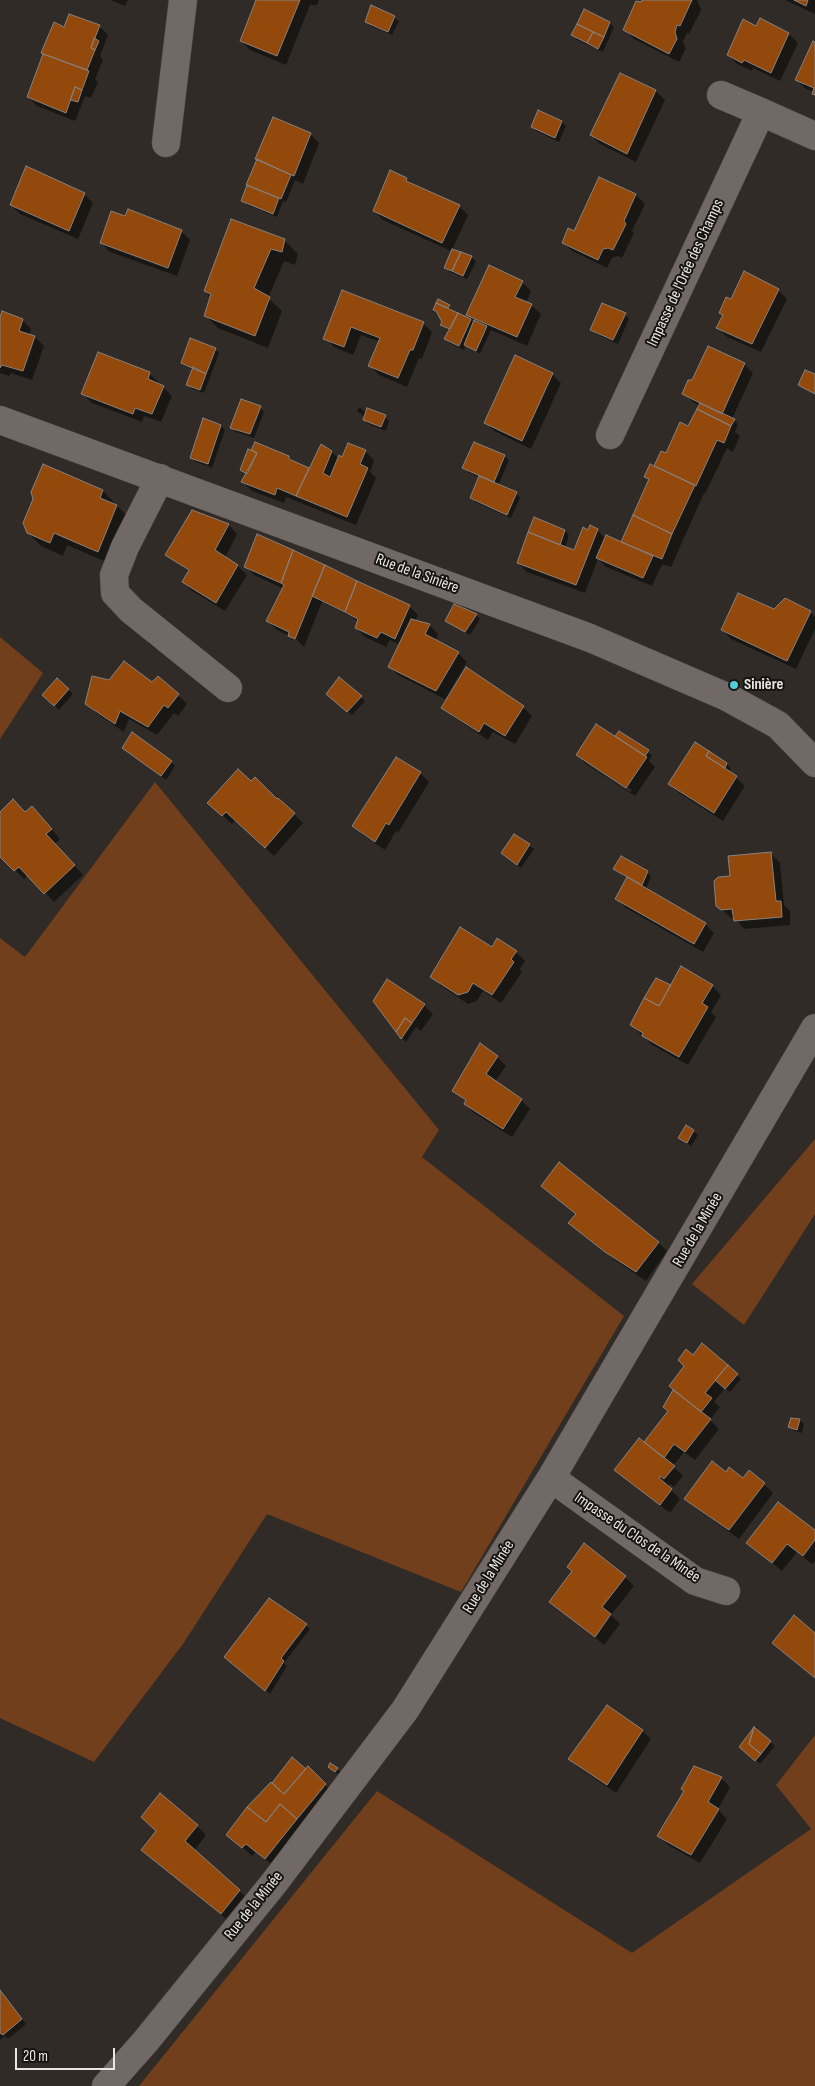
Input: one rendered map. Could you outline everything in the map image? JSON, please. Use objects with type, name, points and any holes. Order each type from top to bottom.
[{"type":"street","points":[[166,143],[183,0]]},
{"type":"street","points":[[722,95],[815,136]]},
{"type":"street","name":"Impasse de l'Orée des Champs","points":[[610,435],[761,112]]},
{"type":"street","name":"Rue de la Sinière","points":[[0,420],[629,654],[727,697],[778,725],[815,763]]},
{"type":"street","points":[[160,478],[125,547],[114,575],[115,593],[131,610],[228,688]]},
{"type":"street","name":"Rue de la Minée","points":[[106,2086],[145,2042],[274,1883],[405,1710],[551,1478],[815,1028]]},
{"type":"street","name":"Impasse du Clos de la Minée","points":[[551,1478],[695,1581],[726,1591]]},
{"type":"shaded area","points":[[0,637],[43,673],[0,739]]},
{"type":"shaded area","points":[[155,782],[439,1130],[422,1157],[624,1316],[461,1592],[267,1514],[183,1644],[94,1762],[0,1718],[0,938],[25,957]]},
{"type":"shaded area","points":[[815,1139],[815,1214],[744,1325],[692,1284]]},
{"type":"shaded area","points":[[815,1735],[815,2086],[139,2086],[377,1791],[632,1953],[811,1829],[776,1785]]},
{"type":"building","points":[[256,0],[300,0],[277,56],[240,41]]},
{"type":"building","points":[[642,0],[692,0],[680,26],[677,25],[675,32],[677,39],[669,54],[623,30],[636,1],[641,2]]},
{"type":"building","points":[[794,0],[808,0],[806,6]]},
{"type":"building","points":[[371,5],[395,16],[388,32],[365,22]]},
{"type":"building","points":[[584,9],[610,22],[604,37],[577,24]]},
{"type":"building","points":[[69,14],[100,25],[91,48],[95,50],[87,70],[41,53],[54,22],[64,27]]},
{"type":"building","points":[[760,18],[789,33],[771,73],[744,60],[742,63],[727,55],[743,19],[756,26]]},
{"type":"building","points":[[577,24],[593,32],[587,43],[571,35]]},
{"type":"building","points":[[593,32],[604,37],[598,49],[587,43]]},
{"type":"building","points":[[94,38],[99,41],[95,50],[91,48]]},
{"type":"building","points":[[813,41],[815,42],[815,95],[812,94],[814,88],[795,80]]},
{"type":"building","points":[[43,54],[89,71],[82,90],[75,87],[66,113],[27,97]]},
{"type":"building","points":[[620,73],[656,90],[627,154],[590,135]]},
{"type":"building","points":[[75,87],[82,90],[78,102],[70,100]]},
{"type":"building","points":[[538,110],[562,121],[555,138],[531,127]]},
{"type":"building","points":[[273,117],[311,133],[294,176],[255,159]]},
{"type":"building","points":[[257,159],[291,175],[281,199],[246,185]]},
{"type":"building","points":[[26,166],[85,193],[69,231],[10,205]]},
{"type":"building","points":[[390,170],[407,178],[406,181],[460,205],[442,243],[373,211]]},
{"type":"building","points":[[599,177],[636,194],[624,221],[626,224],[613,250],[603,249],[598,260],[562,243],[568,228],[574,231]]},
{"type":"building","points":[[247,185],[279,198],[273,214],[241,201]]},
{"type":"building","points":[[128,209],[182,230],[168,268],[100,243],[111,211],[125,216]]},
{"type":"building","points":[[231,219],[285,239],[282,252],[271,249],[254,288],[270,297],[255,336],[204,316],[211,294],[204,291]]},
{"type":"building","points":[[452,249],[461,252],[452,271],[444,268]]},
{"type":"building","points":[[461,252],[472,256],[463,276],[452,271]]},
{"type":"building","points":[[489,265],[523,281],[515,297],[532,304],[517,337],[466,315]]},
{"type":"building","points":[[744,271],[779,289],[752,344],[716,328],[723,315],[719,313],[726,297],[731,299]]},
{"type":"building","points":[[342,290],[424,322],[413,350],[410,350],[398,378],[368,366],[380,338],[351,327],[344,347],[323,339]]},
{"type":"building","points":[[438,299],[450,305],[448,308],[436,303]]},
{"type":"building","points":[[436,303],[458,313],[450,329],[440,325],[442,322],[436,311],[433,310]]},
{"type":"building","points":[[602,303],[626,313],[613,340],[590,330]]},
{"type":"building","points":[[2,311],[23,319],[19,331],[35,336],[23,371],[2,365],[0,368],[0,317]]},
{"type":"building","points":[[458,313],[471,319],[459,346],[444,339]]},
{"type":"building","points":[[474,320],[487,326],[476,351],[464,345]]},
{"type":"building","points":[[190,338],[216,348],[206,374],[181,363]]},
{"type":"building","points":[[708,346],[745,363],[722,414],[682,394],[688,380],[692,380]]},
{"type":"building","points":[[98,352],[150,372],[148,379],[164,386],[152,414],[135,408],[133,414],[81,394]]},
{"type":"building","points":[[515,355],[553,373],[522,441],[484,423]]},
{"type":"building","points":[[193,367],[206,374],[200,390],[186,385]]},
{"type":"building","points":[[805,370],[815,374],[815,394],[798,385]]},
{"type":"building","points":[[241,399],[261,406],[250,434],[230,428]]},
{"type":"building","points":[[700,403],[735,419],[731,426],[697,409]]},
{"type":"building","points":[[367,408],[386,415],[381,427],[363,420]]},
{"type":"building","points":[[697,409],[731,426],[724,443],[717,440],[696,486],[654,466],[661,451],[666,453],[680,422],[688,426]]},
{"type":"building","points":[[203,418],[221,425],[208,464],[190,458]]},
{"type":"building","points":[[255,442],[289,456],[289,459],[309,468],[296,496],[277,488],[275,495],[241,482],[257,453],[251,450]]},
{"type":"building","points":[[474,442],[505,455],[494,482],[462,468]]},
{"type":"building","points":[[348,443],[366,450],[360,464],[368,468],[347,517],[296,496],[321,444],[332,451],[323,473],[330,477],[339,455],[342,457]]},
{"type":"building","points":[[248,449],[257,453],[247,474],[240,470]]},
{"type":"building","points":[[43,464],[103,490],[100,498],[117,505],[98,552],[54,533],[50,543],[27,533],[23,523],[33,499],[31,492]]},
{"type":"building","points":[[650,464],[695,485],[672,534],[633,515],[649,479],[644,477]]},
{"type":"building","points":[[479,476],[517,492],[507,515],[470,498]]},
{"type":"building","points":[[192,510],[229,524],[215,550],[238,565],[216,603],[182,582],[189,570],[165,555]]},
{"type":"building","points":[[633,515],[672,534],[662,559],[621,542]]},
{"type":"building","points":[[534,517],[565,530],[560,545],[528,532]]},
{"type":"building","points":[[590,525],[598,529],[576,585],[517,563],[528,532],[574,550],[583,527],[588,530]]},
{"type":"building","points":[[257,534],[293,550],[281,583],[244,567]]},
{"type":"building","points":[[606,535],[653,556],[643,578],[596,558]]},
{"type":"building","points":[[293,550],[325,565],[295,639],[288,636],[289,632],[266,621],[284,585],[281,583]]},
{"type":"building","points":[[325,565],[357,581],[345,612],[312,596]]},
{"type":"building","points":[[357,581],[410,605],[395,639],[381,632],[377,638],[355,628],[358,619],[345,612]]},
{"type":"building","points":[[738,593],[774,609],[785,598],[811,611],[787,661],[721,630]]},
{"type":"building","points":[[454,604],[477,614],[465,632],[445,621]]},
{"type":"building","points":[[411,619],[430,624],[425,634],[459,652],[436,691],[388,667]]},
{"type":"building","points":[[124,661],[152,682],[158,676],[179,694],[168,708],[164,705],[148,727],[120,711],[115,724],[85,704],[92,676],[109,680]]},
{"type":"building","points":[[466,667],[524,706],[505,736],[484,723],[479,732],[441,708]]},
{"type":"building","points":[[339,677],[362,696],[347,712],[326,694]]},
{"type":"building","points":[[57,678],[69,689],[54,706],[42,695]]},
{"type":"building","points":[[596,724],[647,757],[626,788],[576,755]]},
{"type":"building","points":[[619,731],[649,750],[645,756],[615,736]]},
{"type":"building","points":[[132,732],[172,761],[161,776],[122,748]]},
{"type":"building","points":[[695,742],[709,751],[706,756],[737,776],[714,813],[668,784]]},
{"type":"building","points":[[709,751],[727,763],[725,768],[706,756]]},
{"type":"building","points":[[396,757],[421,772],[389,825],[386,823],[375,842],[352,826]]},
{"type":"building","points":[[238,769],[251,781],[255,777],[277,799],[295,813],[265,848],[226,812],[222,816],[207,803]]},
{"type":"building","points":[[13,799],[25,812],[32,806],[52,829],[46,834],[75,865],[44,894],[19,867],[14,871],[0,857],[0,812]]},
{"type":"building","points":[[514,834],[530,844],[517,865],[501,853]]},
{"type":"building","points":[[771,852],[776,901],[781,901],[782,917],[734,921],[732,909],[721,910],[716,906],[714,881],[718,877],[730,876],[728,856]]},
{"type":"building","points":[[621,856],[648,871],[642,885],[613,869]]},
{"type":"building","points":[[627,877],[706,923],[694,944],[615,899]]},
{"type":"building","points":[[460,927],[492,947],[497,938],[517,951],[511,959],[514,962],[492,995],[473,983],[468,992],[458,995],[430,977]]},
{"type":"building","points":[[681,966],[713,985],[702,1003],[708,1007],[679,1057],[642,1036],[643,1033],[630,1025],[644,998],[659,1006]]},
{"type":"building","points":[[656,978],[671,985],[659,1006],[644,998]]},
{"type":"building","points":[[387,979],[425,1004],[412,1023],[405,1018],[396,1032],[373,1001]]},
{"type":"building","points":[[405,1018],[412,1023],[401,1039],[396,1032]]},
{"type":"building","points":[[480,1043],[498,1056],[486,1074],[522,1099],[503,1129],[464,1104],[466,1100],[452,1091]]},
{"type":"building","points":[[686,1125],[694,1130],[687,1143],[678,1138]]},
{"type":"building","points":[[559,1162],[659,1242],[636,1272],[605,1252],[568,1223],[576,1214],[541,1186]]},
{"type":"building","points":[[702,1343],[728,1365],[705,1393],[712,1398],[701,1412],[669,1386],[684,1366],[678,1360],[686,1349],[693,1355]]},
{"type":"building","points":[[728,1365],[738,1374],[725,1389],[715,1380]]},
{"type":"building","points":[[673,1390],[711,1419],[685,1452],[674,1444],[664,1458],[644,1442],[668,1411],[663,1407]]},
{"type":"building","points":[[791,1418],[800,1419],[797,1430],[788,1427]]},
{"type":"building","points":[[639,1438],[675,1466],[664,1479],[660,1476],[659,1478],[672,1489],[660,1505],[614,1470]]},
{"type":"building","points":[[712,1461],[726,1472],[729,1467],[743,1478],[749,1470],[765,1483],[729,1530],[684,1499]]},
{"type":"building","points":[[778,1502],[815,1530],[815,1540],[803,1556],[787,1544],[772,1563],[746,1543]]},
{"type":"building","points":[[584,1543],[626,1576],[602,1607],[611,1614],[595,1637],[549,1602],[572,1571],[567,1567]]},
{"type":"building","points":[[269,1598],[307,1624],[281,1658],[284,1661],[265,1691],[224,1657]]},
{"type":"building","points":[[794,1615],[815,1633],[815,1678],[772,1643]]},
{"type":"building","points":[[607,1705],[643,1730],[607,1785],[568,1759]]},
{"type":"building","points":[[754,1727],[771,1741],[761,1754],[749,1744]]},
{"type":"building","points":[[754,1727],[749,1744],[761,1754],[755,1761],[739,1747]]},
{"type":"building","points":[[292,1757],[306,1769],[284,1794],[272,1783]]},
{"type":"building","points":[[330,1763],[338,1768],[335,1772],[328,1767]]},
{"type":"building","points":[[308,1766],[326,1784],[297,1819],[280,1804],[266,1822],[247,1807],[271,1782],[284,1794]]},
{"type":"building","points":[[694,1766],[722,1777],[708,1802],[719,1809],[691,1855],[657,1836],[684,1791],[681,1789]]},
{"type":"building","points":[[160,1793],[198,1825],[185,1841],[240,1890],[221,1914],[141,1850],[156,1831],[141,1817]]},
{"type":"building","points":[[280,1804],[297,1819],[265,1859],[246,1844],[242,1848],[226,1835],[247,1807],[266,1822]]},
{"type":"building","points":[[0,1990],[22,2019],[3,2035],[0,2033]]},
{"type":"place","name":"Sinière","points":[[734,685]]}]
